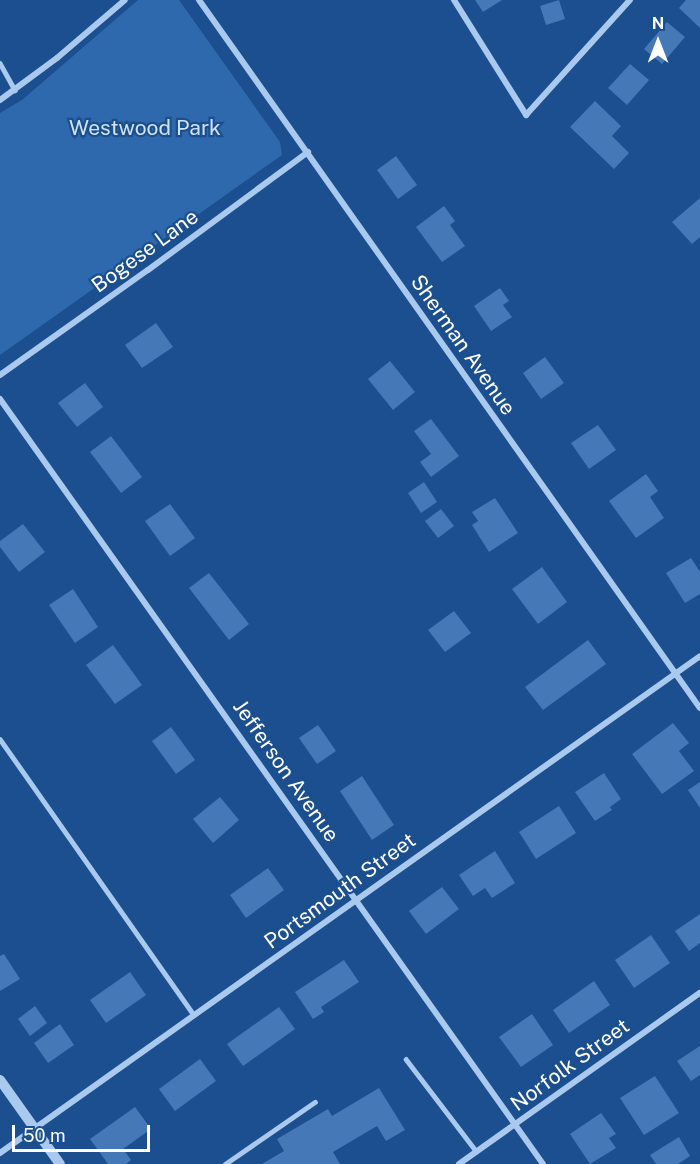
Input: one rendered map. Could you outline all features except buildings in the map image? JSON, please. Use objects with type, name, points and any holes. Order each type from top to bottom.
[{"type":"street","points":[[0,100],[125,0]]},
{"type":"street","name":"Sherman Avenue","points":[[199,0],[700,708]]},
{"type":"street","points":[[454,0],[526,115],[630,0]]},
{"type":"street","name":"Bogese Lane","points":[[0,375],[308,152]]},
{"type":"street","name":"Jefferson Avenue","points":[[0,399],[543,1164]]},
{"type":"street","name":"Portsmouth Street","points":[[0,1154],[700,656]]},
{"type":"street","name":"Norfolk Street","points":[[459,1164],[700,993]]},
{"type":"street","points":[[0,1080],[60,1164]]},
{"type":"lane","points":[[0,63],[15,90]]},
{"type":"lane","points":[[0,739],[194,1015]]},
{"type":"lane","points":[[406,1059],[476,1152]]},
{"type":"lane","points":[[225,1164],[315,1102]]},
{"type":"green space","name":"Westwood Park","points":[[138,0],[179,0],[280,142],[282,155],[0,355],[0,113],[22,100]]}]
